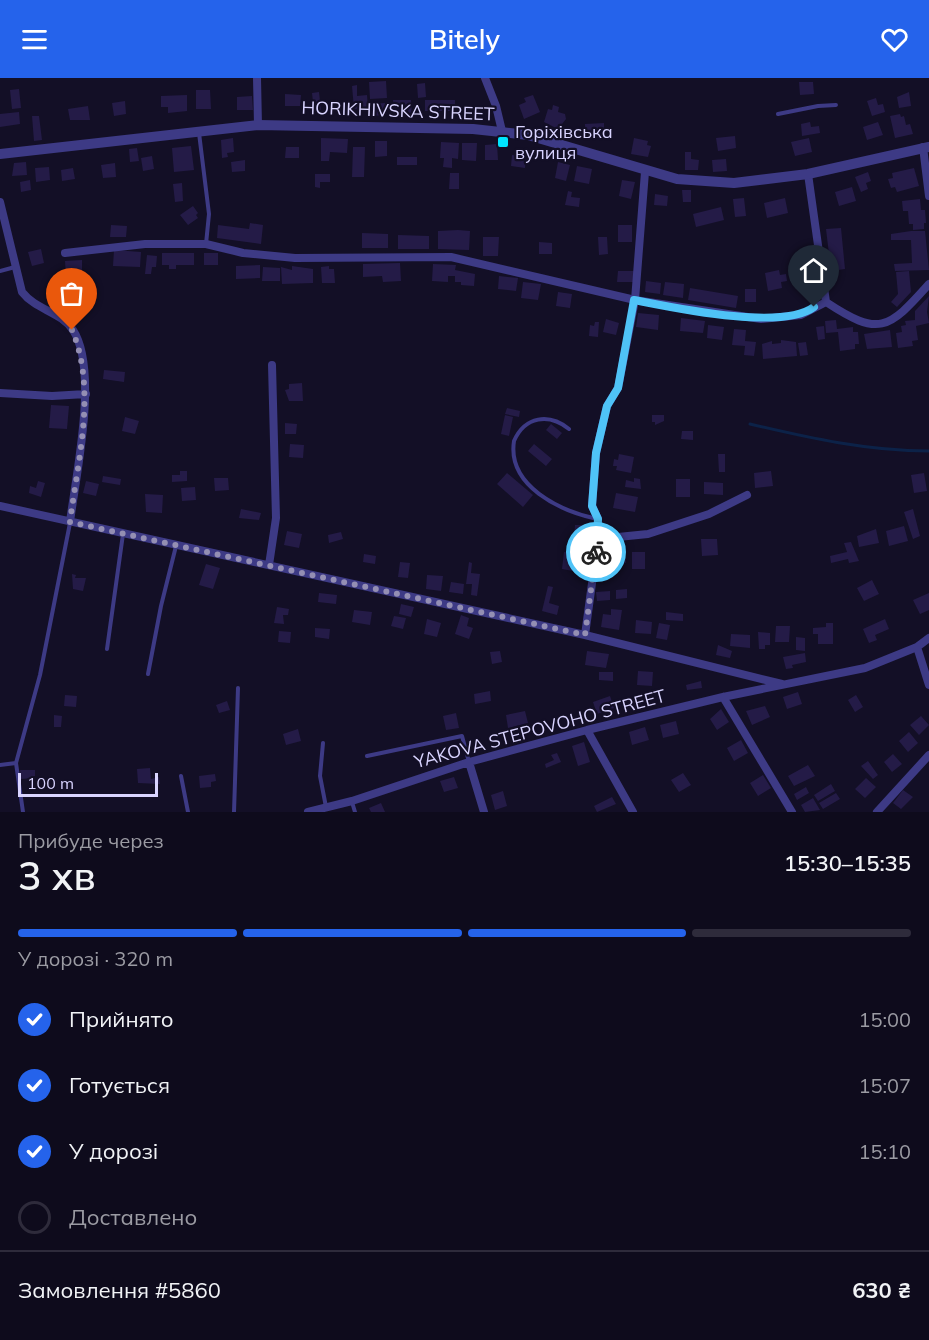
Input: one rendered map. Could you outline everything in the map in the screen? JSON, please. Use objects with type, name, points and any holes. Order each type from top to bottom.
[{"type":"street","points":[[257,78],[258,125]]},
{"type":"street","points":[[485,78],[496,106],[502,131]]},
{"type":"street","name":"HORIKHIVSKA STREET","points":[[0,154],[198,129],[258,125],[502,131],[528,135],[645,172],[690,182],[750,183],[808,174],[926,147]]},
{"type":"street","points":[[926,147],[929,196]]},
{"type":"street","points":[[585,635],[598,540],[598,519],[592,506],[596,453],[607,406],[618,388],[634,300],[645,172]]},
{"type":"street","points":[[808,174],[826,302]]},
{"type":"street","points":[[0,202],[22,292],[31,303],[59,317],[72,330],[82,354],[86,394],[70,522]]},
{"type":"street","points":[[65,253],[145,244],[206,244],[243,253],[295,258],[451,257],[634,300],[761,319],[801,315],[826,302]]},
{"type":"street","points":[[826,302],[865,325],[881,324],[900,314],[929,284]]},
{"type":"street","points":[[269,565],[276,518],[272,365]]},
{"type":"street","points":[[0,393],[52,396],[86,394]]},
{"type":"street","points":[[598,540],[648,534],[709,514],[747,495]]},
{"type":"street","points":[[0,506],[585,635],[782,684]]},
{"type":"street","name":"YAKOVA STEPOVOHO STREET","points":[[308,812],[352,801],[469,762],[587,730],[723,697],[865,668],[917,647],[929,638]]},
{"type":"street","points":[[917,647],[929,684]]},
{"type":"street","points":[[723,697],[792,812]]},
{"type":"street","points":[[587,730],[633,812]]},
{"type":"street","points":[[877,812],[929,754]]},
{"type":"street","points":[[469,762],[484,812]]},
{"type":"lane","points":[[778,114],[836,105]]},
{"type":"lane","points":[[198,129],[208,214],[206,244]]},
{"type":"lane","points":[[0,271],[15,267]]},
{"type":"lane","points":[[569,429],[559,421],[544,417],[529,423],[514,441],[515,465],[539,494],[559,507],[598,519]]},
{"type":"lane","points":[[23,812],[16,763],[40,675],[70,522]]},
{"type":"lane","points":[[107,649],[123,533]]},
{"type":"lane","points":[[148,675],[161,606],[177,545]]},
{"type":"lane","points":[[234,812],[238,688]]},
{"type":"lane","points":[[367,756],[462,736],[469,762]]},
{"type":"lane","points":[[323,743],[320,776],[326,808]]},
{"type":"lane","points":[[0,765],[16,763]]},
{"type":"lane","points":[[181,777],[188,812]]},
{"type":"lane","points":[[352,801],[355,812]]},
{"type":"building","points":[[386,81],[387,98],[370,99],[369,82]]},
{"type":"building","points":[[799,82],[813,82],[814,94],[800,95]]},
{"type":"building","points":[[425,83],[426,97],[418,98],[417,84]]},
{"type":"building","points":[[357,85],[357,96],[367,95],[368,108],[354,109],[352,86]]},
{"type":"building","points":[[19,89],[21,108],[12,109],[10,90]]},
{"type":"building","points":[[196,90],[210,90],[211,109],[196,109]]},
{"type":"building","points":[[319,92],[321,110],[314,111],[312,93]]},
{"type":"building","points":[[909,92],[911,106],[899,108],[897,97]]},
{"type":"building","points":[[285,94],[301,95],[300,106],[285,106]]},
{"type":"building","points":[[187,95],[187,111],[168,113],[168,107],[161,107],[161,96]]},
{"type":"building","points":[[533,95],[540,112],[524,119],[519,105],[526,102],[524,98]]},
{"type":"building","points":[[252,96],[253,110],[237,110],[237,97]]},
{"type":"building","points":[[876,98],[878,105],[883,104],[885,112],[872,116],[867,101]]},
{"type":"building","points":[[393,100],[411,100],[412,117],[400,117],[400,113],[394,113]]},
{"type":"building","points":[[425,100],[455,100],[455,111],[425,111]]},
{"type":"building","points":[[125,101],[126,114],[114,116],[112,103]]},
{"type":"building","points":[[385,103],[386,115],[372,116],[371,104]]},
{"type":"building","points":[[553,105],[559,107],[558,112],[565,114],[566,119],[558,129],[544,122],[548,109],[552,110]]},
{"type":"building","points":[[88,106],[90,120],[70,120],[68,109]]},
{"type":"building","points":[[19,112],[20,124],[0,127],[0,114]]},
{"type":"building","points":[[900,114],[901,117],[904,116],[906,125],[910,124],[913,134],[895,138],[890,116]]},
{"type":"building","points":[[32,116],[39,116],[42,140],[34,141]]},
{"type":"building","points":[[810,122],[811,127],[819,126],[820,133],[802,136],[801,124]]},
{"type":"building","points":[[878,122],[883,135],[867,140],[863,127]]},
{"type":"building","points":[[604,123],[604,134],[585,135],[585,124]]},
{"type":"building","points":[[735,136],[736,148],[718,151],[716,138]]},
{"type":"building","points":[[233,138],[234,152],[227,153],[228,157],[222,158],[221,140]]},
{"type":"building","points":[[321,138],[348,139],[347,153],[330,152],[329,161],[321,161]]},
{"type":"building","points":[[634,138],[648,141],[647,145],[651,146],[648,157],[631,154]]},
{"type":"building","points":[[809,138],[812,152],[795,156],[791,142]]},
{"type":"building","points":[[375,141],[387,141],[387,156],[375,157]]},
{"type":"building","points":[[441,142],[459,143],[458,159],[452,158],[452,168],[443,167],[444,158],[440,158]]},
{"type":"building","points":[[462,143],[477,143],[476,161],[462,160]]},
{"type":"building","points":[[497,144],[498,160],[485,160],[485,145]]},
{"type":"building","points":[[191,146],[194,170],[174,172],[172,148]]},
{"type":"building","points":[[286,147],[299,147],[299,158],[285,158]]},
{"type":"building","points":[[353,147],[365,147],[364,177],[352,177]]},
{"type":"building","points":[[137,148],[139,161],[130,162],[129,149]]},
{"type":"building","points":[[685,152],[691,152],[691,159],[699,160],[698,170],[685,170]]},
{"type":"building","points":[[512,155],[526,157],[525,168],[511,166]]},
{"type":"building","points":[[152,156],[154,169],[143,171],[141,158]]},
{"type":"building","points":[[397,157],[417,157],[417,165],[397,165]]},
{"type":"building","points":[[726,159],[727,171],[713,172],[712,160]]},
{"type":"building","points":[[245,160],[245,171],[232,172],[231,162]]},
{"type":"building","points":[[26,162],[27,175],[12,176],[14,163]]},
{"type":"building","points":[[558,162],[570,165],[566,181],[555,178]]},
{"type":"building","points":[[115,163],[116,177],[103,178],[101,165]]},
{"type":"building","points":[[577,166],[592,169],[589,184],[574,181]]},
{"type":"building","points":[[49,167],[50,180],[36,182],[35,168]]},
{"type":"building","points":[[73,168],[75,179],[62,181],[61,170]]},
{"type":"building","points":[[914,168],[919,186],[897,192],[895,187],[891,188],[888,179],[893,178],[892,173]]},
{"type":"building","points":[[868,172],[871,181],[866,183],[868,189],[861,192],[855,177]]},
{"type":"building","points":[[450,173],[459,173],[459,189],[449,189]]},
{"type":"building","points":[[315,174],[330,174],[330,182],[320,182],[320,188],[315,187]]},
{"type":"building","points":[[30,180],[31,190],[21,192],[20,182]]},
{"type":"building","points":[[622,180],[635,182],[631,199],[619,196]]},
{"type":"building","points":[[182,183],[183,201],[175,202],[173,184]]},
{"type":"building","points":[[852,187],[856,201],[839,206],[835,192]]},
{"type":"building","points":[[682,190],[691,190],[691,202],[683,202]]},
{"type":"building","points":[[568,191],[572,192],[571,197],[580,198],[579,207],[565,205]]},
{"type":"building","points":[[655,194],[668,196],[667,206],[654,205]]},
{"type":"building","points":[[744,198],[746,216],[735,217],[733,199]]},
{"type":"building","points":[[785,198],[788,213],[767,218],[764,203]]},
{"type":"building","points":[[920,199],[921,210],[925,210],[926,223],[924,223],[924,229],[913,230],[913,224],[909,224],[908,211],[903,211],[902,201]]},
{"type":"building","points":[[193,206],[198,213],[196,215],[198,218],[188,225],[180,215]]},
{"type":"building","points":[[721,207],[724,220],[696,227],[693,214]]},
{"type":"building","points":[[250,223],[263,225],[261,244],[217,238],[218,225],[249,229]]},
{"type":"building","points":[[111,225],[127,226],[126,237],[110,237]]},
{"type":"building","points":[[618,225],[632,225],[632,242],[618,242]]},
{"type":"building","points":[[841,228],[845,269],[831,271],[826,229]]},
{"type":"building","points":[[438,231],[470,231],[469,250],[438,249]]},
{"type":"building","points":[[925,231],[929,270],[895,271],[894,264],[912,263],[911,240],[891,240],[891,234]]},
{"type":"building","points":[[362,233],[388,234],[388,248],[362,248]]},
{"type":"building","points":[[398,235],[429,236],[429,249],[398,249]]},
{"type":"building","points":[[483,237],[499,237],[498,256],[483,256]]},
{"type":"building","points":[[598,237],[607,237],[608,254],[599,255]]},
{"type":"building","points":[[539,242],[552,243],[552,254],[539,254]]},
{"type":"building","points":[[41,249],[44,263],[32,266],[28,252]]},
{"type":"building","points":[[114,250],[141,252],[140,267],[113,266]]},
{"type":"building","points":[[162,253],[194,253],[194,265],[176,265],[176,269],[169,269],[169,265],[162,265]]},
{"type":"building","points":[[204,253],[218,253],[218,265],[204,265]]},
{"type":"building","points":[[147,255],[157,256],[156,267],[152,267],[151,274],[145,274]]},
{"type":"building","points":[[82,260],[82,276],[66,277],[65,261]]},
{"type":"building","points":[[400,263],[401,281],[383,282],[382,276],[363,277],[363,264]]},
{"type":"building","points":[[433,264],[456,265],[455,270],[475,274],[474,286],[455,282],[455,276],[448,276],[448,282],[432,281]]},
{"type":"building","points":[[260,265],[260,278],[236,279],[236,266]]},
{"type":"building","points":[[292,266],[313,269],[313,283],[282,284],[281,267],[292,270]]},
{"type":"building","points":[[329,266],[329,269],[334,269],[335,283],[322,283],[321,267]]},
{"type":"building","points":[[263,267],[280,268],[280,281],[262,281]]},
{"type":"building","points":[[779,270],[780,275],[786,274],[787,281],[781,282],[782,288],[768,291],[765,273]]},
{"type":"building","points":[[618,271],[634,271],[634,282],[617,282]]},
{"type":"building","points":[[909,271],[911,292],[897,307],[891,302],[898,294],[896,272]]},
{"type":"building","points":[[499,276],[518,278],[516,291],[498,289]]},
{"type":"building","points":[[646,281],[661,283],[660,294],[645,292]]},
{"type":"building","points":[[523,282],[541,284],[538,300],[521,298]]},
{"type":"building","points":[[665,282],[684,284],[683,298],[663,295]]},
{"type":"building","points":[[690,288],[738,296],[736,308],[688,300]]},
{"type":"building","points":[[745,289],[756,289],[756,302],[745,302]]},
{"type":"building","points":[[558,292],[572,294],[570,308],[556,306]]},
{"type":"building","points":[[929,296],[927,312],[929,323],[916,326],[918,340],[912,341],[913,346],[898,348],[896,333],[902,332],[901,326],[906,325],[905,321],[915,320],[915,311]]},
{"type":"building","points":[[638,313],[659,315],[658,330],[636,327]]},
{"type":"building","points":[[681,318],[705,321],[703,333],[680,331]]},
{"type":"building","points":[[606,319],[619,323],[616,335],[603,332]]},
{"type":"building","points":[[836,320],[837,329],[853,327],[853,332],[858,332],[859,344],[855,344],[855,349],[840,351],[838,332],[826,333],[825,321]]},
{"type":"building","points":[[595,322],[599,322],[598,337],[589,336],[590,325],[594,326]]},
{"type":"building","points":[[708,325],[724,327],[722,340],[707,338]]},
{"type":"building","points":[[824,326],[825,339],[818,340],[816,327]]},
{"type":"building","points":[[734,329],[746,330],[745,341],[756,342],[754,356],[744,355],[745,346],[732,345]]},
{"type":"building","points":[[890,330],[892,347],[867,349],[864,334]]},
{"type":"building","points":[[781,340],[796,342],[797,356],[763,359],[762,344],[772,341],[772,344],[781,343]]},
{"type":"building","points":[[806,342],[808,355],[800,356],[798,343]]},
{"type":"building","points":[[104,370],[125,372],[124,382],[103,379]]},
{"type":"building","points":[[302,383],[303,401],[289,401],[285,390],[289,389],[289,384]]},
{"type":"building","points":[[51,405],[69,406],[67,429],[49,428]]},
{"type":"building","points":[[507,408],[520,411],[519,417],[505,414]]},
{"type":"building","points":[[505,415],[513,417],[509,436],[501,434]]},
{"type":"building","points":[[652,415],[664,415],[664,421],[655,425],[655,422],[652,422]]},
{"type":"building","points":[[125,417],[139,421],[135,434],[122,431]]},
{"type":"building","points":[[285,423],[297,424],[296,434],[285,434]]},
{"type":"building","points":[[551,424],[562,433],[557,439],[546,430]]},
{"type":"building","points":[[682,431],[693,431],[693,440],[681,439]]},
{"type":"building","points":[[290,444],[304,445],[303,458],[289,457]]},
{"type":"building","points":[[534,444],[552,459],[546,466],[528,451]]},
{"type":"building","points":[[619,454],[634,457],[631,473],[616,470],[617,466],[613,466],[614,459],[618,460]]},
{"type":"building","points":[[718,454],[725,454],[725,472],[719,472]]},
{"type":"building","points":[[180,471],[187,471],[187,481],[172,482],[172,475],[180,475]]},
{"type":"building","points":[[771,471],[773,486],[755,488],[754,473]]},
{"type":"building","points":[[507,473],[533,495],[523,507],[497,484]]},
{"type":"building","points":[[924,473],[927,491],[914,493],[911,475]]},
{"type":"building","points":[[103,476],[121,479],[120,485],[102,482]]},
{"type":"building","points":[[214,478],[228,478],[229,490],[215,491]]},
{"type":"building","points":[[634,478],[640,479],[641,489],[625,487],[626,480],[634,482]]},
{"type":"building","points":[[676,479],[690,479],[690,497],[676,497]]},
{"type":"building","points":[[38,481],[45,483],[41,497],[29,493],[30,486],[36,488]]},
{"type":"building","points":[[86,481],[99,484],[96,496],[83,493]]},
{"type":"building","points":[[704,482],[723,483],[723,495],[704,494]]},
{"type":"building","points":[[195,487],[196,500],[182,501],[181,488]]},
{"type":"building","points":[[616,493],[638,497],[635,512],[613,508]]},
{"type":"building","points":[[145,494],[163,495],[162,513],[146,512]]},
{"type":"building","points":[[241,509],[261,513],[259,520],[239,518]]},
{"type":"building","points":[[913,509],[920,536],[913,539],[904,512]]},
{"type":"building","points":[[575,525],[586,525],[588,549],[573,549]]},
{"type":"building","points":[[904,526],[908,541],[889,546],[886,531]]},
{"type":"building","points":[[876,529],[879,543],[859,547],[857,536]]},
{"type":"building","points":[[287,531],[302,534],[299,548],[284,545]]},
{"type":"building","points":[[341,532],[343,539],[329,543],[328,535]]},
{"type":"building","points":[[701,539],[717,539],[718,555],[702,556]]},
{"type":"building","points":[[851,542],[859,561],[849,563],[848,559],[831,563],[830,556],[847,552],[844,543]]},
{"type":"building","points":[[564,552],[586,555],[585,560],[575,558],[573,571],[562,569]]},
{"type":"building","points":[[625,552],[626,563],[608,564],[607,554]]},
{"type":"building","points":[[632,552],[645,552],[645,569],[632,569]]},
{"type":"building","points":[[364,554],[376,556],[375,564],[363,562]]},
{"type":"building","points":[[400,562],[410,563],[408,578],[398,577]]},
{"type":"building","points":[[469,562],[472,563],[471,573],[480,574],[477,596],[471,595],[472,584],[466,584]]},
{"type":"building","points":[[206,564],[220,568],[213,589],[199,585]]},
{"type":"building","points":[[72,574],[76,575],[75,578],[86,578],[83,591],[73,589]]},
{"type":"building","points":[[427,575],[443,576],[441,591],[426,589]]},
{"type":"building","points":[[872,580],[879,594],[864,601],[857,588]]},
{"type":"building","points":[[451,582],[464,584],[463,594],[449,592]]},
{"type":"building","points":[[548,586],[553,587],[549,603],[559,606],[557,615],[542,611]]},
{"type":"building","points":[[627,589],[627,598],[616,599],[616,590]]},
{"type":"building","points":[[610,591],[610,600],[597,601],[596,592]]},
{"type":"building","points":[[319,593],[337,595],[336,604],[318,602]]},
{"type":"building","points":[[929,593],[929,610],[920,614],[913,600]]},
{"type":"building","points":[[401,604],[414,607],[411,617],[399,614]]},
{"type":"building","points":[[277,607],[289,609],[288,615],[283,615],[284,624],[274,623]]},
{"type":"building","points":[[611,609],[622,610],[619,630],[601,627],[603,614],[611,615]]},
{"type":"building","points":[[354,610],[372,612],[370,625],[352,622]]},
{"type":"building","points":[[666,612],[683,614],[683,621],[666,620]]},
{"type":"building","points":[[461,615],[469,618],[467,626],[473,628],[469,639],[455,634]]},
{"type":"building","points":[[394,616],[406,618],[403,629],[391,626]]},
{"type":"building","points":[[427,619],[441,623],[437,637],[424,634]]},
{"type":"building","points":[[885,619],[889,629],[875,635],[877,640],[869,643],[863,629]]},
{"type":"building","points":[[636,620],[652,622],[651,634],[635,633]]},
{"type":"building","points":[[659,623],[670,625],[667,640],[656,638]]},
{"type":"building","points":[[826,623],[833,623],[833,644],[818,644],[818,634],[813,634],[813,628],[826,627]]},
{"type":"building","points":[[776,626],[790,626],[789,642],[775,642]]},
{"type":"building","points":[[315,628],[330,629],[329,639],[315,637]]},
{"type":"building","points":[[279,631],[291,632],[290,643],[278,642]]},
{"type":"building","points":[[758,632],[770,633],[770,645],[765,645],[765,649],[759,649]]},
{"type":"building","points":[[731,634],[750,635],[750,648],[730,646]]},
{"type":"building","points":[[796,637],[805,638],[805,651],[796,650]]},
{"type":"building","points":[[718,645],[732,651],[730,658],[716,655]]},
{"type":"building","points":[[500,651],[502,662],[492,664],[490,652]]},
{"type":"building","points":[[587,651],[609,654],[606,668],[585,665]]},
{"type":"building","points":[[805,653],[806,662],[786,669],[783,657]]},
{"type":"building","points":[[638,671],[653,672],[652,686],[637,685]]},
{"type":"building","points":[[599,672],[613,672],[613,681],[599,680]]},
{"type":"building","points":[[701,681],[702,688],[687,690],[686,685]]},
{"type":"building","points":[[490,691],[491,701],[475,704],[474,694]]},
{"type":"building","points":[[798,692],[802,704],[787,709],[783,697]]},
{"type":"building","points":[[65,695],[77,696],[76,707],[64,706]]},
{"type":"building","points":[[856,695],[863,707],[855,712],[848,700]]},
{"type":"building","points":[[610,696],[614,708],[597,714],[593,702]]},
{"type":"building","points":[[227,701],[230,710],[219,713],[216,705]]},
{"type":"building","points":[[765,706],[770,717],[752,725],[746,711]]},
{"type":"building","points":[[721,709],[729,722],[717,730],[710,719]]},
{"type":"building","points":[[525,711],[528,723],[508,728],[506,715]]},
{"type":"building","points":[[456,713],[459,728],[446,730],[443,716]]},
{"type":"building","points":[[54,715],[62,716],[61,727],[54,727]]},
{"type":"building","points":[[921,716],[929,725],[919,735],[910,725]]},
{"type":"building","points":[[676,721],[679,734],[663,738],[660,725]]},
{"type":"building","points":[[645,727],[649,740],[632,745],[629,732]]},
{"type":"building","points":[[298,729],[301,741],[286,745],[283,734]]},
{"type":"building","points":[[909,732],[918,743],[908,752],[899,741]]},
{"type":"building","points":[[741,740],[748,753],[734,761],[727,748]]},
{"type":"building","points":[[584,742],[590,762],[578,766],[572,746]]},
{"type":"building","points":[[557,753],[561,762],[546,768],[545,764],[554,760],[551,755]]},
{"type":"building","points":[[893,754],[902,764],[892,772],[884,762]]},
{"type":"building","points":[[868,761],[878,775],[873,779],[861,766]]},
{"type":"building","points":[[808,765],[815,776],[794,786],[788,776]]},
{"type":"building","points":[[150,768],[151,779],[159,777],[160,784],[138,783],[137,769]]},
{"type":"building","points":[[20,770],[35,770],[35,778],[21,779]]},
{"type":"building","points":[[683,773],[691,785],[679,792],[671,780]]},
{"type":"building","points":[[215,774],[216,781],[211,782],[211,787],[200,788],[199,776]]},
{"type":"building","points":[[763,775],[771,788],[758,796],[750,783]]},
{"type":"building","points":[[454,777],[458,788],[444,792],[440,781]]},
{"type":"building","points":[[866,778],[876,787],[865,798],[855,789]]},
{"type":"building","points":[[831,784],[835,791],[818,801],[814,795]]},
{"type":"building","points":[[806,787],[809,793],[797,800],[794,794]]},
{"type":"building","points":[[903,790],[913,797],[901,809],[893,803]]},
{"type":"building","points":[[503,791],[507,806],[495,810],[491,795]]},
{"type":"building","points":[[836,793],[840,799],[823,809],[819,803]]},
{"type":"building","points":[[612,797],[616,804],[597,812],[594,806]]},
{"type":"building","points":[[813,798],[820,810],[805,812],[801,805]]},
{"type":"building","points":[[381,803],[385,812],[371,812],[369,808]]},
{"type":"waterway","points":[[750,424],[816,439],[861,446],[929,451]]},
{"type":"way so far","points":[[72,330],[82,354],[86,394],[70,522],[585,635],[596,552]]},
{"type":"place","name":"Горіхівська вулиця","points":[[503,142]]},
{"type":"route","points":[[596,552],[598,519],[592,506],[596,453],[607,406],[616,395],[618,388],[634,300],[761,319],[801,315],[814,307]]}]
